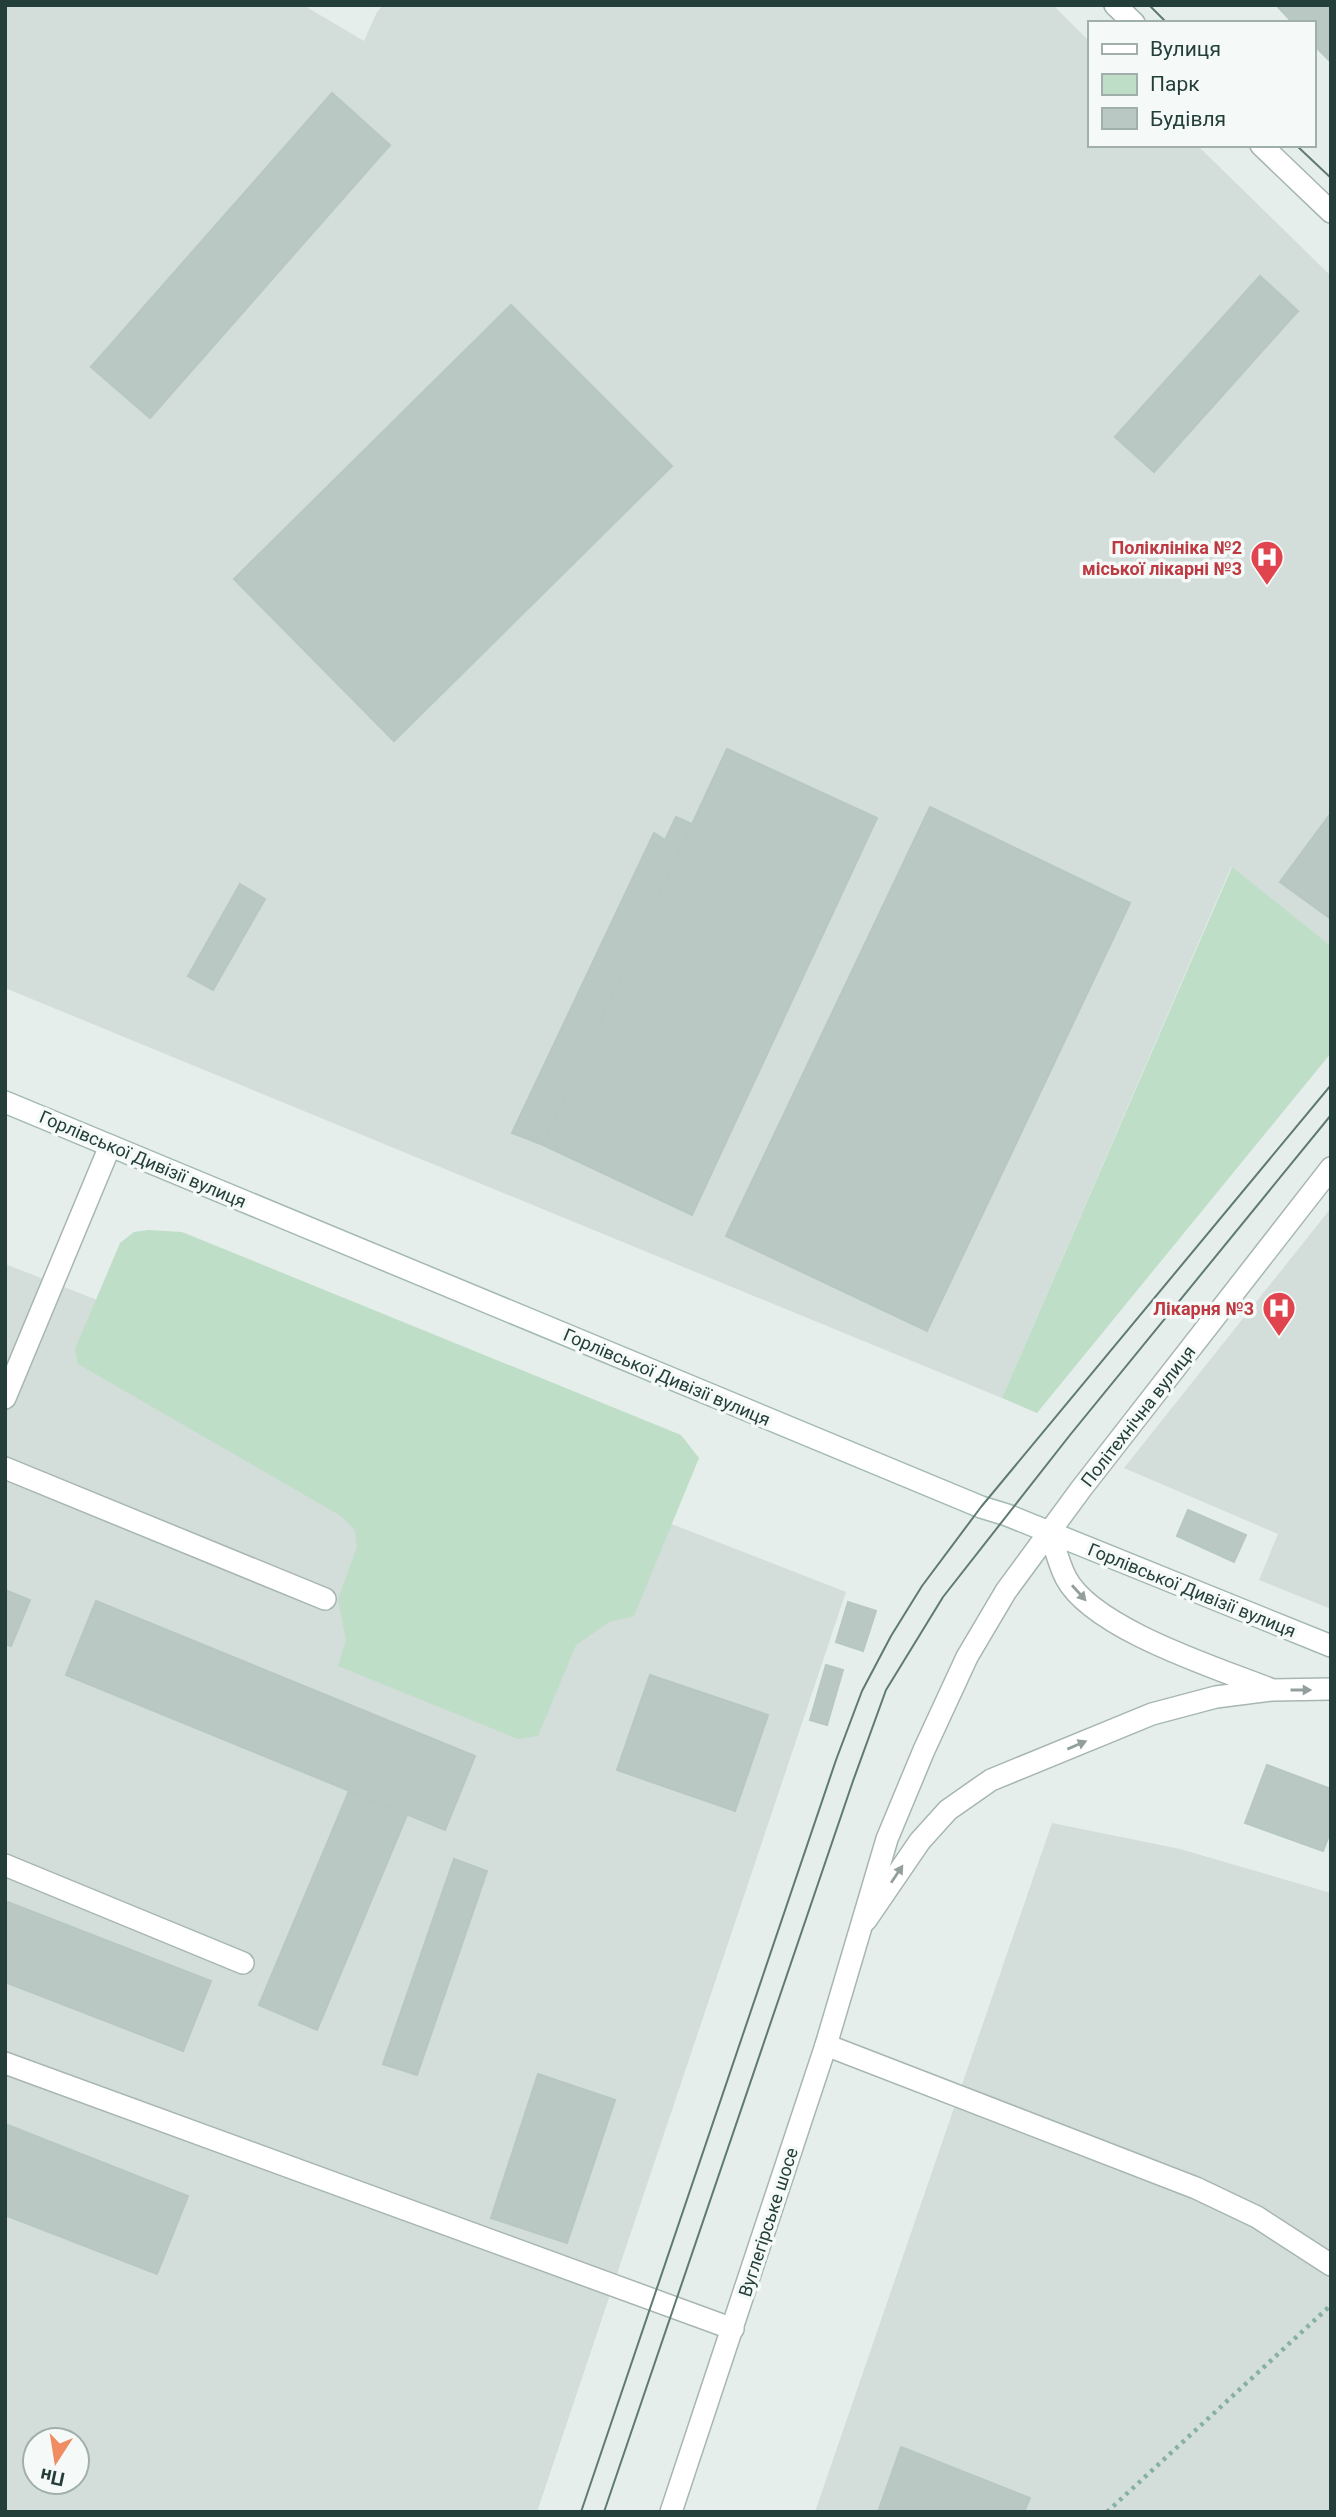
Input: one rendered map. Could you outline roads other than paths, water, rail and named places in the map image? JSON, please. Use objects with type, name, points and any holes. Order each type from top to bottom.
[{"type":"street","points":[[1115,5],[1132,21]]},
{"type":"street","points":[[1263,147],[1331,212]]},
{"type":"street","name":"Горлівської Дивізії вулиця","points":[[5,1102],[968,1502],[1050,1532],[1331,1646]]},
{"type":"street","points":[[5,1398],[110,1146]]},
{"type":"street","name":"Політехнічна вулиця","points":[[858,1930],[887,1839],[924,1750],[967,1657],[1006,1591],[1081,1489],[1331,1168]]},
{"type":"street","points":[[5,1468],[325,1599]]},
{"type":"street","points":[[1050,1532],[1066,1579],[1087,1602],[1132,1634],[1272,1690]]},
{"type":"street","points":[[858,1930],[920,1841],[948,1810],[991,1780],[1152,1714],[1216,1697],[1272,1690],[1331,1689]]},
{"type":"street","points":[[5,1865],[243,1963]]},
{"type":"street","name":"Вуглегірське шосе","points":[[671,2512],[826,2045],[858,1930]]},
{"type":"street","points":[[826,2045],[1196,2188],[1257,2217],[1331,2265]]},
{"type":"street","points":[[5,2063],[733,2329]]},
{"type":"tram line","points":[[1149,5],[1165,21]]},
{"type":"tram line","points":[[1298,147],[1331,178]]},
{"type":"tram line","points":[[581,2512],[836,1760],[862,1691],[891,1636],[922,1586],[981,1507],[1331,1085]]},
{"type":"tram line","points":[[604,2512],[886,1690],[943,1597],[1070,1435],[1331,1115]]},
{"type":"place","name":"Поліклініка №2 міської лікарні №3","points":[[1267,587]]},
{"type":"place","name":"Лікарня №3","points":[[1279,1338]]}]
